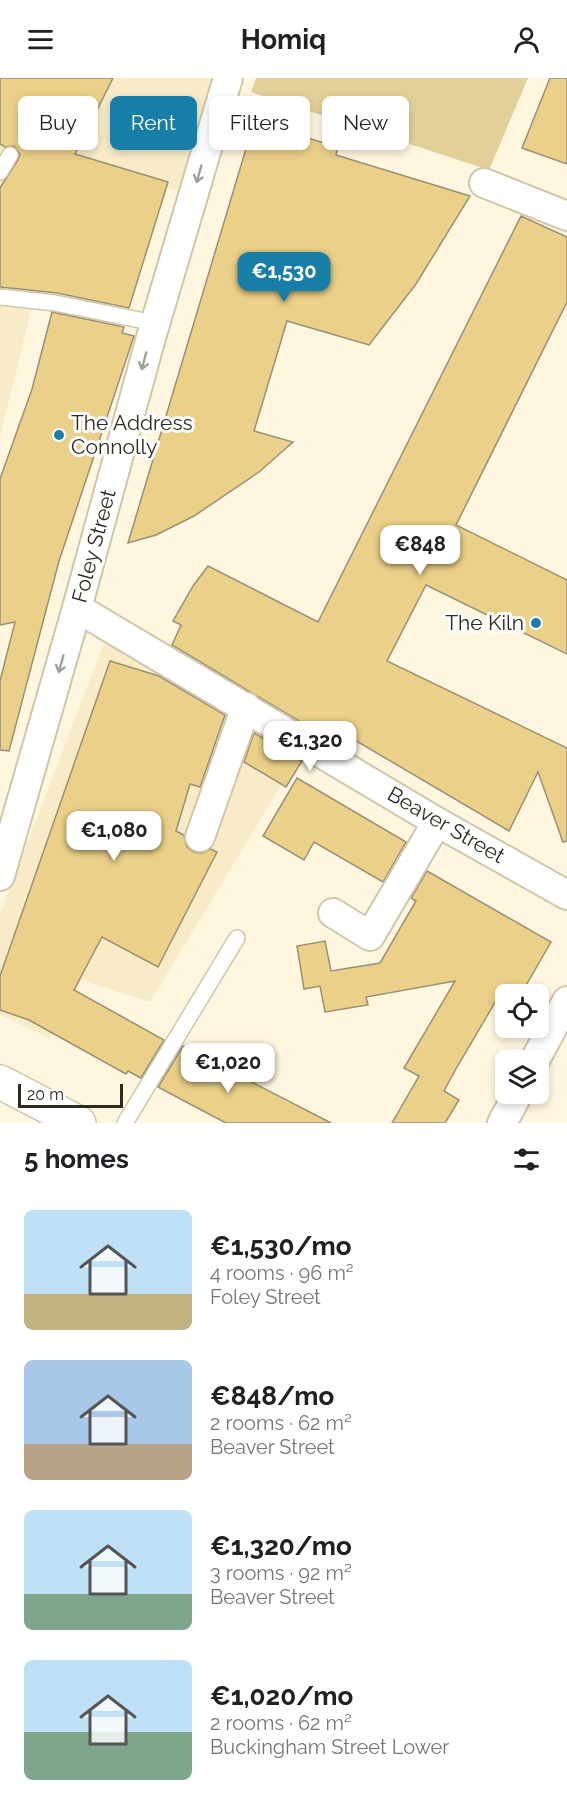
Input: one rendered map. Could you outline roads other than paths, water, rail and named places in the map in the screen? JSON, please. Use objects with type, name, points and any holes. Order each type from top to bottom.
[{"type":"street","name":"Foley Street","points":[[0,876],[77,608],[155,323],[228,78]]},
{"type":"street","points":[[484,183],[567,216]]},
{"type":"street","name":"Beaver Street","points":[[77,608],[437,822],[567,895]]},
{"type":"street","points":[[200,837],[246,707]]},
{"type":"street","points":[[333,913],[370,936],[437,822]]},
{"type":"street","points":[[540,1050],[567,1001]]},
{"type":"street","points":[[0,1082],[79,1123]]},
{"type":"street","points":[[502,1123],[512,1104]]},
{"type":"lane","points":[[0,172],[10,155]]},
{"type":"lane","points":[[0,297],[55,303],[155,323]]},
{"type":"lane","points":[[125,1123],[237,938]]},
{"type":"place","name":"The Address Connolly","points":[[59,435]]},
{"type":"place","name":"The Kiln","points":[[536,623]]}]
